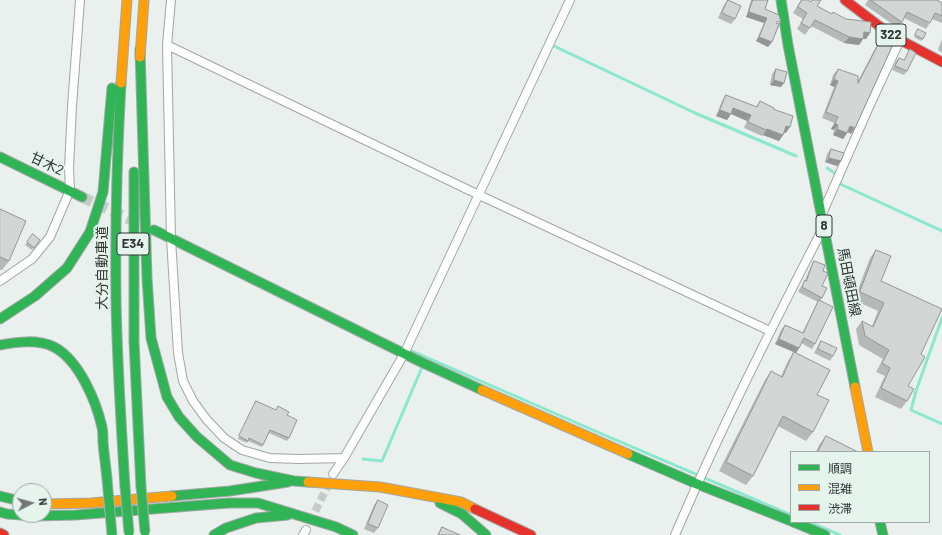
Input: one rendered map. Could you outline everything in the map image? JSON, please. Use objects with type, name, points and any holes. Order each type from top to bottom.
[{"type":"main road","points":[[0,319],[35,296],[67,268],[90,232],[102,192],[115,46],[122,0]]},
{"type":"main road","name":"大分自動車道","points":[[127,0],[121,84],[116,201],[117,341],[129,534]]},
{"type":"main road","name":"E34","points":[[144,0],[135,137],[133,271],[134,341],[145,534]]},
{"type":"main road","name":"馬田頓田線","points":[[781,0],[788,45],[868,451]]},
{"type":"main road","name":"322","points":[[845,0],[891,35],[942,62]]},
{"type":"main road","points":[[140,49],[142,146],[151,338],[167,397],[179,417],[197,437],[230,465],[294,482],[380,487],[461,502],[531,535]]},
{"type":"main road","name":"甘木2","points":[[0,157],[82,197]]},
{"type":"main road","points":[[154,230],[423,363],[539,416],[697,484],[790,521]]},
{"type":"main road","points":[[0,345],[19,342],[38,343],[55,348],[68,359],[79,373],[88,390],[102,425],[112,535]]},
{"type":"main road","points":[[52,504],[91,503],[230,491],[294,482]]},
{"type":"main road","points":[[0,496],[12,499]]},
{"type":"main road","points":[[429,497],[462,514],[486,535]]},
{"type":"main road","points":[[0,512],[34,516],[76,516],[229,503],[258,503],[336,527],[353,535]]},
{"type":"main road","points":[[214,535],[226,528],[256,518],[296,514]]},
{"type":"main road","points":[[795,523],[825,535]]},
{"type":"main road","points":[[880,523],[883,535]]},
{"type":"main road","points":[[0,533],[4,535]]},
{"type":"street","points":[[0,281],[32,259],[50,237],[70,190],[69,168],[72,106],[80,0]]},
{"type":"street","points":[[171,0],[167,45],[171,239],[178,353],[183,381],[193,401],[207,420],[224,438],[242,450],[270,458],[344,458]]},
{"type":"street","points":[[333,474],[344,458],[404,354],[570,0]]},
{"type":"street","points":[[822,215],[900,40]]},
{"type":"street","points":[[167,45],[479,195],[770,331]]},
{"type":"street","points":[[675,535],[697,484],[770,331],[824,226]]},
{"type":"building","points":[[728,0],[741,6],[735,19],[722,13]]},
{"type":"building","points":[[753,0],[768,0],[765,9],[779,15],[781,23],[777,21],[776,23],[779,24],[772,42],[759,37],[767,18],[749,12]]},
{"type":"building","points":[[802,0],[808,0],[811,2],[812,0],[821,0],[817,6],[832,14],[833,12],[846,19],[871,22],[870,33],[864,32],[863,39],[849,37],[815,20],[810,28],[801,23],[807,13],[798,7]]},
{"type":"building","points":[[871,0],[937,0],[942,3],[942,16],[935,13],[930,23],[907,12],[902,22]]},
{"type":"building","points":[[918,29],[926,33],[923,39],[915,35]]},
{"type":"building","points":[[884,34],[895,40],[855,128],[850,126],[847,133],[837,129],[838,125],[835,123],[838,117],[826,112],[838,81],[834,79],[838,69],[858,76],[858,83]]},
{"type":"building","points":[[910,49],[916,53],[907,71],[895,66],[899,58],[904,60]]},
{"type":"building","points":[[776,69],[787,72],[784,83],[774,80]]},
{"type":"building","points":[[726,95],[757,107],[760,101],[774,108],[773,109],[793,116],[790,127],[786,126],[783,135],[767,129],[766,130],[748,122],[751,115],[733,108],[731,114],[720,110]]},
{"type":"building","points":[[831,149],[844,153],[841,161],[829,158]]},
{"type":"building","points":[[0,209],[26,221],[9,261],[0,257]]},
{"type":"building","points":[[33,234],[40,240],[34,248],[27,242]]},
{"type":"building","points":[[876,250],[891,256],[881,281],[942,309],[921,354],[925,357],[908,386],[914,389],[907,401],[881,388],[890,368],[882,363],[889,350],[865,336],[862,321],[873,327],[884,303],[860,292]]},
{"type":"building","points":[[814,261],[825,265],[823,271],[828,273],[822,286],[827,288],[822,298],[802,287]]},
{"type":"building","points":[[819,300],[833,307],[815,344],[804,338],[799,348],[779,339],[785,325],[803,333]]},
{"type":"building","points":[[821,341],[837,348],[833,356],[818,349]]},
{"type":"building","points":[[794,352],[830,370],[817,395],[829,400],[813,432],[783,416],[753,476],[726,462],[771,371],[782,377]]},
{"type":"building","points":[[256,401],[276,410],[278,406],[289,412],[287,415],[297,420],[289,438],[270,430],[263,445],[249,438],[248,441],[239,436]]},
{"type":"building","points":[[826,436],[856,451],[818,451]]},
{"type":"building","points":[[378,500],[388,505],[378,528],[368,524]]},
{"type":"building","points":[[442,527],[460,535],[439,535]]},
{"type":"waterway","points":[[554,46],[695,113],[796,156]]},
{"type":"waterway","points":[[827,168],[836,174]]},
{"type":"waterway","points":[[838,181],[838,183],[942,231]]},
{"type":"waterway","points":[[942,318],[916,391],[911,410],[942,424]]},
{"type":"waterway","points":[[412,351],[790,515]]},
{"type":"waterway","points":[[363,459],[382,461],[423,365]]},
{"type":"waterway","points":[[811,523],[840,535]]},
{"type":"tunnel","points":[[82,197],[140,224]]},
{"type":"tunnel","points":[[310,522],[330,481]]},
{"type":"traffic: fast","points":[[781,0],[788,45],[855,387]]},
{"type":"traffic: fast","points":[[140,49],[147,278],[151,338],[167,397],[179,417],[197,437],[230,465],[256,473],[294,481],[308,482]]},
{"type":"traffic: fast","points":[[121,83],[118,137],[116,299],[118,369],[125,487]]},
{"type":"traffic: fast","points":[[0,319],[35,296],[67,268],[90,232],[103,192],[112,88]]},
{"type":"traffic: fast","points":[[0,157],[82,197]]},
{"type":"traffic: fast","points":[[134,172],[134,341],[141,487]]},
{"type":"traffic: fast","points":[[154,230],[421,362],[482,390]]},
{"type":"traffic: fast","points":[[0,345],[20,342],[48,344],[63,353],[79,371],[91,394],[102,427],[107,479]]},
{"type":"traffic: fast","points":[[628,454],[697,484],[790,521]]},
{"type":"traffic: fast","points":[[107,479],[112,535]]},
{"type":"traffic: fast","points":[[172,496],[230,491],[288,482]]},
{"type":"traffic: fast","points":[[125,487],[129,533]]},
{"type":"traffic: fast","points":[[141,487],[145,532]]},
{"type":"traffic: fast","points":[[0,496],[12,499]]},
{"type":"traffic: fast","points":[[0,512],[34,516],[76,515],[229,503],[258,503],[336,527],[353,535]]},
{"type":"traffic: fast","points":[[440,503],[462,514],[486,535]]},
{"type":"traffic: fast","points":[[214,535],[226,528],[256,518],[288,515]]},
{"type":"traffic: fast","points":[[795,523],[825,535]]},
{"type":"traffic: fast","points":[[880,523],[883,535]]},
{"type":"traffic: slow","points":[[121,83],[127,0]]},
{"type":"traffic: slow","points":[[140,57],[144,0]]},
{"type":"traffic: slow","points":[[855,387],[868,451]]},
{"type":"traffic: slow","points":[[482,390],[628,454]]},
{"type":"traffic: slow","points":[[308,482],[380,487],[461,502],[475,509]]},
{"type":"traffic: slow","points":[[52,504],[91,503],[172,496]]},
{"type":"traffic: jam","points":[[845,0],[891,35],[942,62]]},
{"type":"traffic: jam","points":[[475,509],[531,535]]},
{"type":"traffic: jam","points":[[0,533],[4,535]]}]
